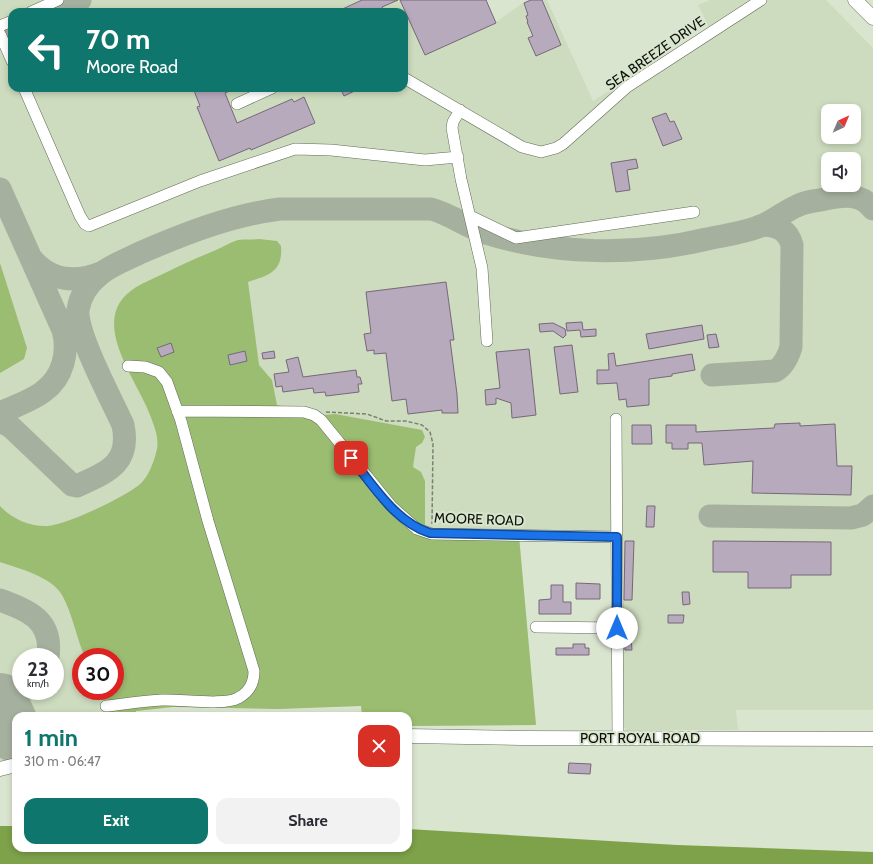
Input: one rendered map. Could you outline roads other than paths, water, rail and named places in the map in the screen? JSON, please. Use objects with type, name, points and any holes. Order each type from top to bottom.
[{"type":"main road","points":[[855,0],[873,18]]},
{"type":"main road","name":"PORT ROYAL ROAD","points":[[412,736],[873,739]]},
{"type":"main road","points":[[0,769],[12,766]]},
{"type":"street","points":[[40,8],[58,0]]},
{"type":"street","name":"SEA BREEZE DRIVE","points":[[408,80],[528,150],[541,152],[564,144],[627,87],[761,0]]},
{"type":"street","points":[[0,34],[8,52]]},
{"type":"street","points":[[26,92],[80,216],[85,224],[89,226],[200,181],[295,149],[331,150],[426,160],[458,157]]},
{"type":"street","points":[[237,104],[263,92]]},
{"type":"street","points":[[460,110],[456,116],[452,128],[482,268],[487,341]]},
{"type":"street","points":[[470,216],[516,238],[694,212]]},
{"type":"street","points":[[106,706],[162,700],[227,701],[238,699],[246,692],[254,680],[254,670],[177,410],[167,382],[159,372],[145,367],[128,366]]},
{"type":"street","name":"MOORE ROAD","points":[[177,410],[304,412],[314,415],[321,420],[392,507],[406,521],[417,529],[432,534],[617,537]]},
{"type":"street","points":[[616,419],[618,738]]},
{"type":"street","points":[[536,627],[617,628]]}]
